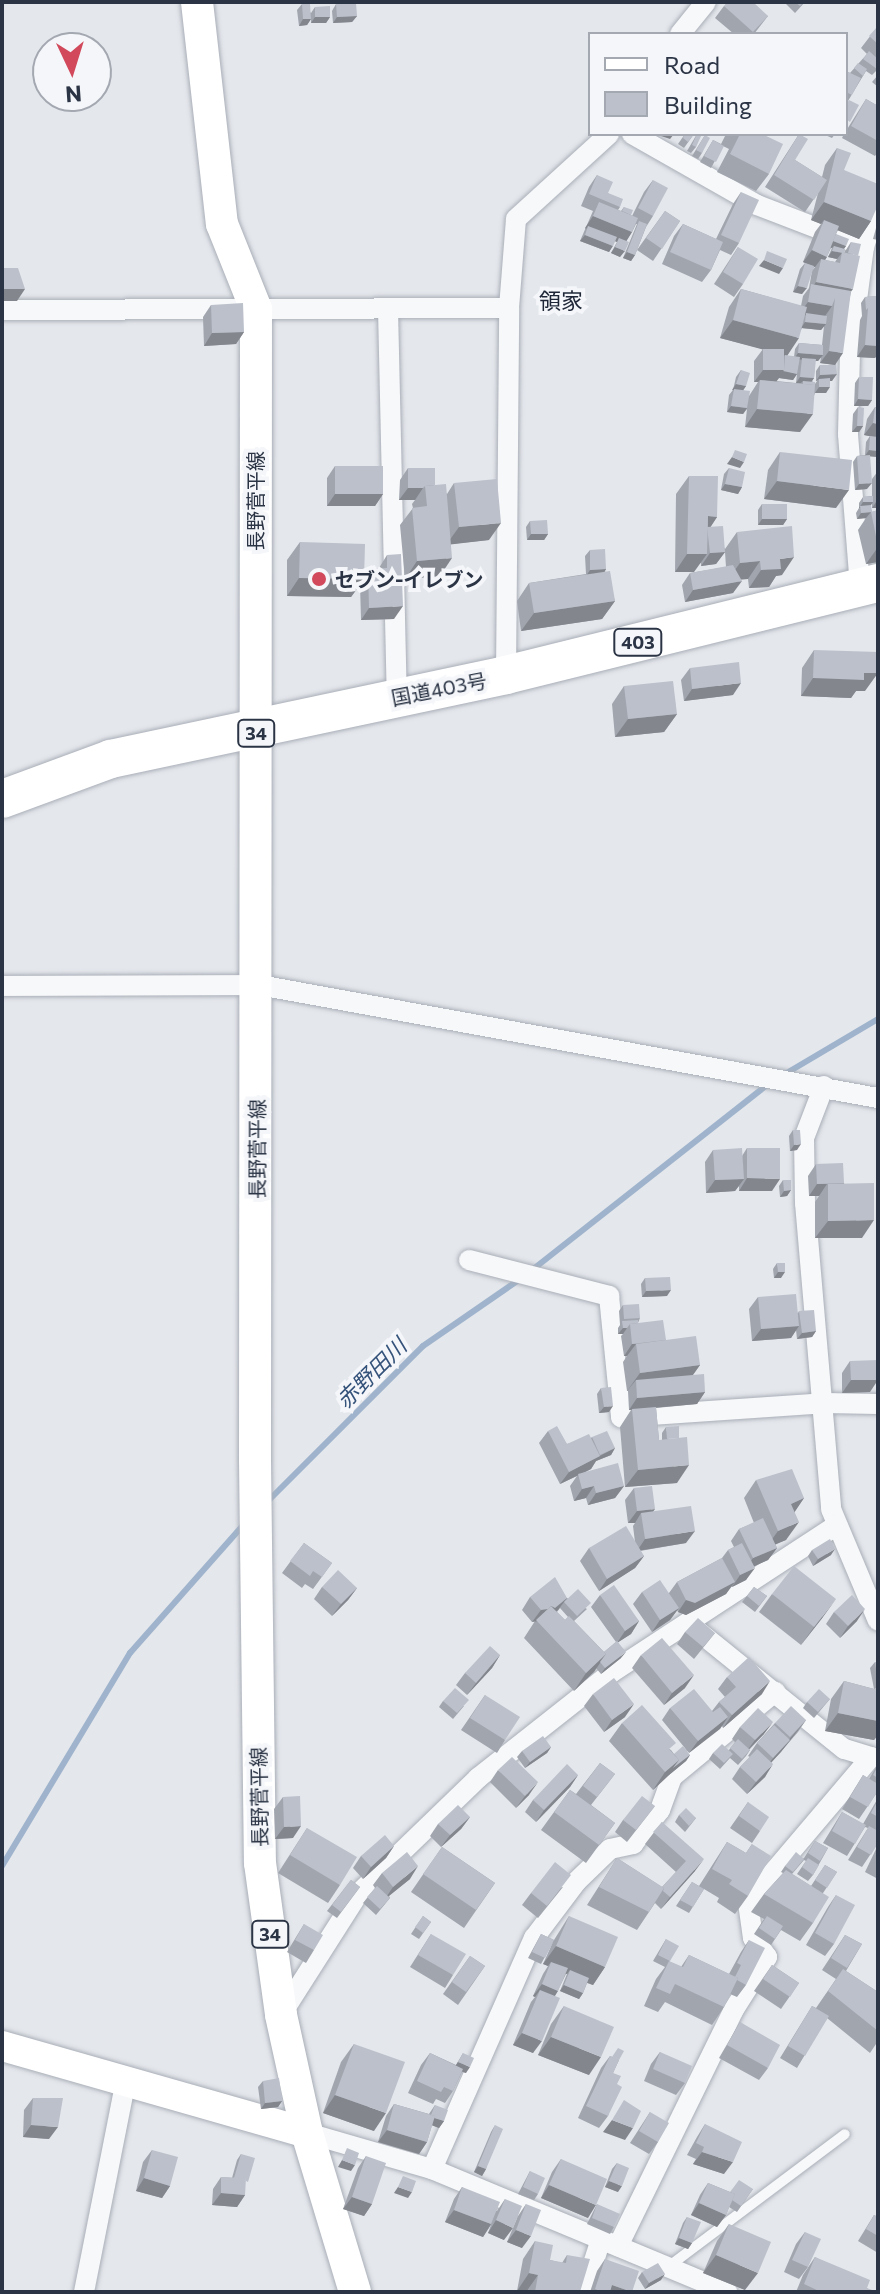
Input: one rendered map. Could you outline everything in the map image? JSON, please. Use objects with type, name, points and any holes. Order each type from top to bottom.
[{"type":"highway","name":"国道403号","points":[[2,799],[111,759],[506,675],[869,585]]},
{"type":"main road","name":"長野菅平線","points":[[197,2],[222,224],[256,309],[255,727],[259,985],[255,1471],[260,1863],[281,2015],[307,2133],[355,2292]]},
{"type":"street","points":[[682,32],[706,2]]},
{"type":"street","points":[[506,675],[509,308],[516,219],[607,136]]},
{"type":"street","points":[[636,136],[757,205],[864,246]]},
{"type":"street","points":[[869,585],[848,434],[850,353],[864,246],[878,208]]},
{"type":"street","points":[[2,310],[509,308]]},
{"type":"street","points":[[388,309],[397,697]]},
{"type":"street","points":[[2,986],[259,985],[682,1062],[788,1085],[824,1086],[878,1098]]},
{"type":"street","points":[[824,1086],[804,1138],[824,1403],[837,1525],[878,1621]]},
{"type":"street","points":[[469,1260],[554,1278],[609,1296],[621,1417],[824,1403],[878,1404]]},
{"type":"street","points":[[281,2015],[358,1894],[478,1778],[611,1673],[837,1525]]},
{"type":"street","points":[[584,2292],[733,2011],[767,1957],[753,1938],[748,1902],[875,1758],[844,1749],[688,1623]]},
{"type":"street","points":[[432,2169],[534,1938],[610,1849],[633,1844],[660,1810],[672,1777],[775,1692]]},
{"type":"street","points":[[2,2046],[432,2169],[727,2292]]},
{"type":"street","points":[[84,2292],[126,2080]]},
{"type":"lane","points":[[668,2267],[845,2134]]},
{"type":"building","points":[[727,2],[753,2],[768,16],[753,32],[724,6]]},
{"type":"building","points":[[356,3],[357,16],[337,17],[336,4]]},
{"type":"building","points":[[302,4],[310,4],[311,19],[303,19]]},
{"type":"building","points":[[330,6],[330,17],[315,17],[315,7]]},
{"type":"building","points":[[878,26],[878,44],[869,36]]},
{"type":"building","points":[[869,51],[878,59],[877,69],[863,59]]},
{"type":"building","points":[[858,63],[867,69],[863,76],[854,68]]},
{"type":"building","points":[[848,72],[861,78],[852,95],[848,93]]},
{"type":"building","points":[[866,99],[878,106],[878,141],[851,126]]},
{"type":"building","points":[[848,102],[859,105],[850,122],[848,120]]},
{"type":"building","points":[[696,136],[701,136],[696,147],[692,145]]},
{"type":"building","points":[[704,136],[710,138],[702,153],[696,150]]},
{"type":"building","points":[[739,136],[766,136],[783,144],[769,174],[730,154]]},
{"type":"building","points":[[798,136],[803,136],[808,139],[795,160],[827,180],[814,200],[774,175]]},
{"type":"building","points":[[713,140],[724,146],[716,162],[704,156]]},
{"type":"building","points":[[837,148],[851,153],[844,170],[878,184],[878,205],[871,221],[824,202]]},
{"type":"building","points":[[597,175],[613,182],[608,193],[623,199],[620,207],[589,194]]},
{"type":"building","points":[[653,180],[668,188],[653,216],[638,208]]},
{"type":"building","points":[[741,192],[759,200],[739,243],[721,235]]},
{"type":"building","points":[[599,202],[638,218],[632,232],[593,216]]},
{"type":"building","points":[[624,207],[633,210],[631,215],[622,211]]},
{"type":"building","points":[[665,211],[680,221],[662,249],[646,238]]},
{"type":"building","points":[[824,220],[839,226],[827,257],[812,250]]},
{"type":"building","points":[[639,221],[647,224],[635,255],[627,252]]},
{"type":"building","points":[[683,224],[723,242],[711,270],[670,252]]},
{"type":"building","points":[[588,226],[617,237],[613,246],[585,235]]},
{"type":"building","points":[[836,234],[849,239],[846,246],[833,241]]},
{"type":"building","points":[[619,238],[629,242],[625,251],[615,247]]},
{"type":"building","points":[[851,242],[861,244],[858,256],[848,253]]},
{"type":"building","points":[[834,246],[845,249],[844,253],[832,251]]},
{"type":"building","points":[[738,247],[758,259],[743,284],[723,272]]},
{"type":"building","points":[[767,251],[787,259],[783,268],[764,260]]},
{"type":"building","points":[[842,252],[860,256],[853,289],[816,282],[821,259],[840,263]]},
{"type":"building","points":[[805,263],[814,266],[807,288],[798,286]]},
{"type":"building","points":[[2,268],[18,268],[25,289],[2,289]]},
{"type":"building","points":[[811,284],[851,291],[843,353],[829,351],[835,298],[832,306],[808,302]]},
{"type":"building","points":[[741,289],[807,307],[799,338],[733,320]]},
{"type":"building","points":[[878,296],[878,308],[866,310],[865,297]]},
{"type":"building","points":[[243,303],[244,332],[212,333],[211,305]]},
{"type":"building","points":[[868,308],[878,308],[878,346],[865,345]]},
{"type":"building","points":[[806,313],[827,316],[826,324],[805,322]]},
{"type":"building","points":[[799,343],[823,345],[823,355],[798,353]]},
{"type":"building","points":[[763,349],[784,349],[784,370],[763,370]]},
{"type":"building","points":[[785,355],[800,357],[797,374],[783,371]]},
{"type":"building","points":[[802,358],[816,359],[814,378],[800,377]]},
{"type":"building","points":[[820,365],[836,365],[837,374],[820,375]]},
{"type":"building","points":[[741,370],[750,373],[746,386],[736,384]]},
{"type":"building","points":[[859,377],[873,377],[872,400],[858,399]]},
{"type":"building","points":[[830,378],[830,387],[819,387],[819,379]]},
{"type":"building","points":[[760,380],[815,385],[813,414],[757,409]]},
{"type":"building","points":[[734,389],[750,391],[747,408],[731,406]]},
{"type":"building","points":[[858,407],[864,408],[863,426],[857,426]]},
{"type":"building","points":[[875,407],[878,408],[878,424],[873,423]]},
{"type":"building","points":[[870,436],[878,437],[878,451],[869,450]]},
{"type":"building","points":[[735,450],[747,454],[744,462],[732,457]]},
{"type":"building","points":[[780,452],[852,460],[849,490],[777,481]]},
{"type":"building","points":[[870,455],[872,483],[859,484],[857,456]]},
{"type":"building","points":[[335,466],[383,466],[383,494],[335,494]]},
{"type":"building","points":[[408,468],[435,468],[435,485],[408,488]]},
{"type":"building","points":[[729,468],[745,472],[742,487],[725,484]]},
{"type":"building","points":[[689,476],[718,476],[717,517],[708,516],[707,554],[687,554]]},
{"type":"building","points":[[497,479],[501,523],[459,527],[454,483]]},
{"type":"building","points":[[446,484],[452,558],[417,561],[412,508],[427,506],[425,486]]},
{"type":"building","points":[[873,496],[873,502],[863,502],[863,497]]},
{"type":"building","points":[[762,504],[787,504],[787,519],[762,519]]},
{"type":"building","points":[[871,505],[872,512],[861,513],[860,506]]},
{"type":"building","points":[[878,510],[878,546],[871,512]]},
{"type":"building","points":[[547,520],[548,534],[531,534],[530,521]]},
{"type":"building","points":[[723,526],[725,552],[710,553],[707,527]]},
{"type":"building","points":[[792,526],[794,557],[780,559],[781,569],[761,570],[760,561],[740,563],[737,532]]},
{"type":"building","points":[[300,542],[365,544],[364,579],[299,578]]},
{"type":"building","points":[[605,549],[606,569],[590,570],[590,550]]},
{"type":"building","points":[[401,554],[403,606],[369,608],[368,569],[387,568],[387,555]]},
{"type":"building","points":[[733,565],[742,581],[693,590],[690,573]]},
{"type":"building","points":[[610,571],[615,601],[534,613],[529,583]]},
{"type":"building","points":[[814,650],[878,652],[878,673],[864,673],[864,680],[813,678]]},
{"type":"building","points":[[739,662],[741,683],[692,689],[690,668]]},
{"type":"building","points":[[673,681],[677,714],[628,719],[624,686]]},
{"type":"building","points":[[793,1130],[800,1130],[801,1144],[794,1145]]},
{"type":"building","points":[[742,1148],[744,1179],[715,1180],[713,1150]]},
{"type":"building","points":[[747,1148],[780,1148],[780,1179],[747,1178]]},
{"type":"building","points":[[843,1163],[844,1183],[817,1184],[816,1164]]},
{"type":"building","points":[[783,1180],[791,1180],[791,1190],[784,1191]]},
{"type":"building","points":[[874,1183],[874,1220],[828,1221],[828,1184]]},
{"type":"building","points":[[777,1263],[785,1263],[785,1272],[778,1272]]},
{"type":"building","points":[[670,1277],[671,1290],[646,1291],[645,1278]]},
{"type":"building","points":[[796,1294],[799,1326],[761,1329],[758,1297]]},
{"type":"building","points":[[639,1304],[640,1318],[624,1319],[623,1305]]},
{"type":"building","points":[[814,1310],[816,1331],[802,1333],[799,1311]]},
{"type":"building","points":[[638,1320],[638,1323],[623,1328],[622,1321]]},
{"type":"building","points":[[663,1320],[666,1340],[632,1344],[630,1324]]},
{"type":"building","points":[[696,1336],[700,1365],[640,1373],[636,1344]]},
{"type":"building","points":[[878,1360],[878,1380],[851,1380],[850,1361]]},
{"type":"building","points":[[704,1374],[705,1392],[637,1398],[636,1380]]},
{"type":"building","points":[[611,1387],[613,1406],[604,1407],[601,1388]]},
{"type":"building","points":[[656,1407],[659,1440],[687,1437],[689,1465],[638,1470],[632,1409]]},
{"type":"building","points":[[557,1426],[567,1444],[589,1434],[600,1456],[569,1472],[548,1431]]},
{"type":"building","points":[[679,1426],[679,1438],[667,1439],[666,1427]]},
{"type":"building","points":[[607,1431],[615,1448],[600,1455],[592,1437]]},
{"type":"building","points":[[618,1463],[624,1486],[596,1493],[594,1486],[582,1489],[578,1474]]},
{"type":"building","points":[[792,1469],[804,1498],[791,1504],[799,1522],[778,1531],[756,1480]]},
{"type":"building","points":[[652,1486],[655,1509],[637,1511],[634,1488]]},
{"type":"building","points":[[691,1506],[695,1531],[645,1539],[641,1513]]},
{"type":"building","points":[[763,1518],[777,1548],[753,1558],[739,1529]]},
{"type":"building","points":[[626,1526],[644,1556],[607,1579],[589,1548]]},
{"type":"building","points":[[830,1539],[835,1549],[818,1559],[812,1550]]},
{"type":"building","points":[[304,1543],[332,1563],[322,1577],[313,1571],[310,1576],[290,1561]]},
{"type":"building","points":[[742,1543],[755,1568],[740,1575],[728,1550]]},
{"type":"building","points":[[722,1558],[735,1582],[695,1603],[686,1600],[677,1582]]},
{"type":"building","points":[[794,1566],[836,1599],[814,1627],[772,1594]]},
{"type":"building","points":[[338,1570],[357,1588],[341,1604],[322,1587]]},
{"type":"building","points":[[555,1577],[567,1598],[555,1608],[551,1606],[541,1610],[530,1597]]},
{"type":"building","points":[[660,1580],[679,1608],[660,1620],[642,1592]]},
{"type":"building","points":[[614,1585],[639,1621],[625,1631],[600,1595]]},
{"type":"building","points":[[754,1587],[767,1596],[759,1606],[747,1596]]},
{"type":"building","points":[[578,1589],[591,1603],[577,1616],[564,1602]]},
{"type":"building","points":[[852,1595],[865,1609],[848,1626],[834,1612]]},
{"type":"building","points":[[551,1606],[565,1620],[569,1616],[606,1654],[586,1673],[536,1620]]},
{"type":"building","points":[[698,1618],[715,1633],[703,1647],[685,1632]]},
{"type":"building","points":[[662,1638],[694,1675],[672,1693],[641,1655]]},
{"type":"building","points":[[617,1641],[626,1652],[605,1668],[600,1662],[606,1654],[604,1652]]},
{"type":"building","points":[[490,1646],[500,1655],[476,1683],[465,1673]]},
{"type":"building","points":[[749,1657],[770,1681],[732,1715],[719,1702],[736,1687],[727,1677]]},
{"type":"building","points":[[614,1678],[634,1704],[612,1720],[593,1694]]},
{"type":"building","points":[[844,1681],[878,1690],[878,1721],[838,1713]]},
{"type":"building","points":[[455,1688],[469,1700],[457,1713],[443,1701]]},
{"type":"building","points":[[694,1689],[713,1712],[720,1707],[728,1717],[698,1741],[670,1708]]},
{"type":"building","points":[[819,1689],[830,1699],[818,1712],[807,1702]]},
{"type":"building","points":[[485,1695],[520,1717],[505,1740],[470,1718]]},
{"type":"building","points":[[642,1705],[676,1743],[669,1749],[679,1760],[665,1772],[622,1723]]},
{"type":"building","points":[[791,1706],[806,1720],[790,1737],[775,1723]]},
{"type":"building","points":[[758,1708],[773,1722],[755,1740],[740,1727]]},
{"type":"building","points":[[774,1725],[790,1740],[773,1758],[757,1743]]},
{"type":"building","points":[[543,1736],[551,1747],[530,1762],[522,1751]]},
{"type":"building","points":[[738,1739],[750,1750],[742,1759],[730,1748]]},
{"type":"building","points":[[722,1744],[733,1754],[724,1763],[713,1753]]},
{"type":"building","points":[[683,1746],[690,1755],[673,1768],[679,1760],[674,1754]]},
{"type":"building","points":[[757,1749],[773,1764],[756,1782],[740,1767]]},
{"type":"building","points":[[512,1757],[538,1782],[525,1796],[498,1770]]},
{"type":"building","points":[[600,1763],[615,1774],[597,1797],[583,1786]]},
{"type":"building","points":[[567,1764],[578,1775],[544,1810],[533,1800]]},
{"type":"building","points":[[863,1775],[878,1784],[868,1807],[850,1797]]},
{"type":"building","points":[[570,1790],[615,1823],[599,1845],[554,1812]]},
{"type":"building","points":[[300,1796],[301,1826],[284,1827],[283,1797]]},
{"type":"building","points":[[642,1796],[655,1806],[636,1830],[623,1820]]},
{"type":"building","points":[[878,1800],[878,1817],[871,1813]]},
{"type":"building","points":[[748,1802],[769,1817],[760,1831],[739,1816]]},
{"type":"building","points":[[458,1805],[470,1817],[450,1835],[438,1824]]},
{"type":"building","points":[[686,1808],[696,1818],[689,1826],[679,1815]]},
{"type":"building","points":[[842,1812],[866,1825],[855,1844],[832,1831]]},
{"type":"building","points":[[662,1822],[704,1859],[670,1897],[662,1887],[686,1861],[653,1832]]},
{"type":"building","points":[[869,1826],[878,1831],[878,1843],[871,1855],[857,1847]]},
{"type":"building","points":[[307,1828],[357,1857],[340,1885],[290,1855]]},
{"type":"building","points":[[385,1835],[394,1846],[371,1867],[361,1856]]},
{"type":"building","points":[[815,1841],[828,1848],[820,1861],[808,1853]]},
{"type":"building","points":[[727,1842],[746,1853],[752,1844],[771,1856],[748,1896],[729,1884],[732,1880],[712,1869]]},
{"type":"building","points":[[442,1847],[495,1883],[476,1910],[423,1874]]},
{"type":"building","points":[[407,1852],[418,1866],[393,1887],[382,1873]]},
{"type":"building","points":[[796,1852],[804,1859],[793,1872],[785,1866]]},
{"type":"building","points":[[617,1858],[664,1888],[649,1912],[599,1887]]},
{"type":"building","points":[[808,1858],[819,1865],[813,1875],[802,1867]]},
{"type":"building","points":[[555,1862],[571,1875],[547,1906],[531,1893]]},
{"type":"building","points":[[825,1865],[837,1872],[827,1888],[815,1880]]},
{"type":"building","points":[[786,1870],[829,1897],[813,1923],[764,1894]]},
{"type":"building","points":[[351,1880],[360,1887],[341,1912],[332,1905]]},
{"type":"building","points":[[692,1882],[704,1889],[693,1907],[680,1900]]},
{"type":"building","points":[[377,1886],[390,1898],[380,1909],[367,1897]]},
{"type":"building","points":[[836,1895],[855,1905],[834,1944],[815,1933]]},
{"type":"building","points":[[423,1916],[431,1922],[423,1933],[415,1927]]},
{"type":"building","points":[[569,1916],[618,1937],[605,1967],[556,1946]]},
{"type":"building","points":[[767,1916],[783,1926],[775,1939],[759,1928]]},
{"type":"building","points":[[304,1924],[323,1935],[314,1950],[295,1940]]},
{"type":"building","points":[[431,1934],[466,1954],[453,1975],[418,1955]]},
{"type":"building","points":[[541,1934],[554,1940],[545,1958],[532,1952]]},
{"type":"building","points":[[845,1935],[862,1944],[847,1968],[831,1958]]},
{"type":"building","points":[[666,1939],[679,1946],[670,1961],[658,1955]]},
{"type":"building","points":[[749,1940],[765,1948],[746,1985],[735,1977],[741,1965],[737,1963]]},
{"type":"building","points":[[689,1955],[738,1978],[724,2007],[675,1984],[670,1994],[656,1988],[669,1961],[683,1967]]},
{"type":"building","points":[[470,1956],[485,1966],[466,1992],[452,1982]]},
{"type":"building","points":[[551,1962],[568,1968],[558,1991],[542,1984]]},
{"type":"building","points":[[772,1965],[799,1983],[790,1997],[763,1979]]},
{"type":"building","points":[[843,1969],[878,1992],[878,2031],[828,1991]]},
{"type":"building","points":[[570,1970],[589,1978],[583,1993],[564,1985]]},
{"type":"building","points":[[540,1990],[560,1998],[542,2041],[522,2033]]},
{"type":"building","points":[[564,2006],[614,2027],[601,2057],[551,2037]]},
{"type":"building","points":[[812,2006],[829,2016],[805,2056],[788,2046]]},
{"type":"building","points":[[740,2022],[780,2045],[768,2068],[727,2045]]},
{"type":"building","points":[[354,2044],[405,2062],[386,2113],[335,2095]]},
{"type":"building","points":[[618,2048],[624,2051],[619,2060],[612,2057]]},
{"type":"building","points":[[660,2052],[692,2066],[685,2083],[653,2069]]},
{"type":"building","points":[[430,2053],[463,2069],[453,2091],[444,2087],[441,2092],[417,2081]]},
{"type":"building","points":[[463,2053],[474,2058],[470,2067],[458,2062]]},
{"type":"building","points":[[610,2056],[619,2060],[613,2073],[621,2076],[617,2084],[622,2087],[608,2116],[586,2106]]},
{"type":"building","points":[[279,2078],[282,2101],[265,2103],[263,2081]]},
{"type":"building","points":[[33,2098],[63,2098],[58,2127],[31,2125]]},
{"type":"building","points":[[624,2100],[641,2111],[633,2128],[612,2120]]},
{"type":"building","points":[[394,2104],[435,2116],[427,2142],[387,2130]]},
{"type":"building","points":[[435,2105],[448,2110],[444,2121],[431,2115]]},
{"type":"building","points":[[650,2112],[669,2123],[658,2142],[639,2131]]},
{"type":"building","points":[[705,2124],[742,2142],[733,2162],[702,2152],[704,2147],[696,2143]]},
{"type":"building","points":[[495,2125],[503,2129],[486,2169],[478,2166]]},
{"type":"building","points":[[347,2148],[359,2153],[355,2165],[342,2160]]},
{"type":"building","points":[[152,2150],[178,2157],[170,2186],[144,2178]]},
{"type":"building","points":[[241,2154],[255,2158],[248,2182],[246,2178],[234,2178]]},
{"type":"building","points":[[366,2156],[386,2163],[372,2204],[352,2197]]},
{"type":"building","points":[[561,2159],[607,2179],[596,2205],[549,2185]]},
{"type":"building","points":[[617,2163],[629,2168],[622,2186],[609,2181]]},
{"type":"building","points":[[530,2171],[545,2178],[538,2194],[523,2187]]},
{"type":"building","points":[[403,2176],[416,2181],[412,2192],[398,2187]]},
{"type":"building","points":[[221,2177],[246,2178],[245,2195],[221,2193]]},
{"type":"building","points":[[739,2180],[753,2189],[741,2206],[732,2200],[735,2194],[730,2192]]},
{"type":"building","points":[[708,2183],[735,2194],[726,2215],[699,2203]]},
{"type":"building","points":[[462,2187],[500,2202],[491,2224],[454,2210]]},
{"type":"building","points":[[505,2199],[522,2206],[513,2228],[496,2220]]},
{"type":"building","points":[[526,2204],[541,2210],[531,2236],[516,2230]]},
{"type":"building","points":[[597,2204],[620,2214],[614,2227],[592,2218]]},
{"type":"building","points":[[874,2215],[878,2217],[878,2236],[866,2229]]},
{"type":"building","points":[[687,2217],[701,2222],[692,2243],[679,2238]]},
{"type":"building","points":[[729,2224],[771,2242],[758,2273],[716,2255]]},
{"type":"building","points":[[805,2232],[821,2239],[808,2267],[792,2260]]},
{"type":"building","points":[[535,2241],[553,2245],[550,2260],[566,2263],[567,2255],[590,2259],[580,2292],[535,2292],[538,2275],[529,2273]]},
{"type":"building","points":[[815,2257],[870,2280],[867,2288],[871,2292],[821,2292],[804,2284]]},
{"type":"building","points":[[605,2259],[639,2271],[632,2292],[612,2285],[610,2292],[595,2289]]},
{"type":"building","points":[[658,2263],[665,2274],[649,2283],[642,2272]]},
{"type":"waterway","name":"赤野田川","points":[[785,1074],[878,1019]]},
{"type":"waterway","name":"赤野田川","points":[[532,1270],[768,1084]]},
{"type":"waterway","name":"赤野田川","points":[[268,1501],[423,1346],[520,1279]]},
{"type":"waterway","name":"赤野田川","points":[[2,1866],[130,1653],[245,1523]]},
{"type":"place","name":"セブン-イレブン","points":[[319,579]]},
{"type":"district","name":"領家","points":[[561,301]]}]
